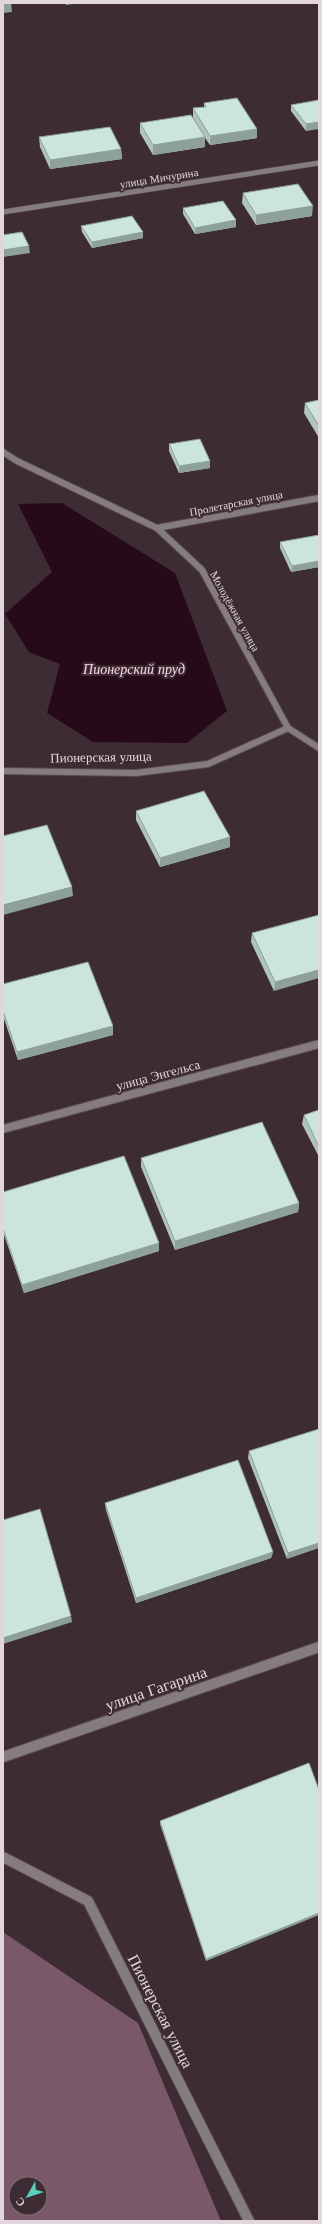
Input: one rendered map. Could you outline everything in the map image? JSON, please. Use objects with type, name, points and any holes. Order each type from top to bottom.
[{"type":"street","name":"улица Мичурина","points":[[3,212],[319,163]]},
{"type":"street","name":"Молодёжная улица","points":[[3,452],[17,461],[157,528],[202,570],[288,728],[319,748]]},
{"type":"street","name":"Пролетарская улица","points":[[157,528],[319,498]]},
{"type":"street","name":"Пионерская улица","points":[[3,770],[136,773],[208,764],[288,728]]},
{"type":"street","name":"улица Энгельса","points":[[3,1129],[319,1044]]},
{"type":"street","name":"улица Гагарина","points":[[3,1757],[319,1647]]},
{"type":"street","name":"Пионерская улица","points":[[3,1857],[88,1901],[249,2221]]},
{"type":"shaded area","points":[[3,1932],[138,2023],[221,2221],[3,2221]]},
{"type":"water","name":"Пионерский пруд","points":[[62,503],[175,573],[227,711],[187,743],[93,742],[47,713],[60,664],[29,652],[5,614],[52,572],[18,504]]},
{"type":"building","points":[[237,98],[257,129],[210,136],[193,108],[206,107],[204,103]]},
{"type":"building","points":[[319,100],[319,122],[306,124],[291,105]]},
{"type":"building","points":[[191,115],[205,137],[153,145],[140,123]]},
{"type":"building","points":[[110,127],[121,149],[50,160],[39,137]]},
{"type":"building","points":[[298,184],[313,206],[256,215],[243,193]]},
{"type":"building","points":[[223,201],[236,220],[195,228],[183,208]]},
{"type":"building","points":[[132,216],[143,232],[92,242],[81,226]]},
{"type":"building","points":[[22,232],[29,246],[3,250],[3,235]]},
{"type":"building","points":[[319,400],[319,426],[305,403]]},
{"type":"building","points":[[200,439],[210,461],[179,466],[169,444]]},
{"type":"building","points":[[319,535],[319,561],[292,566],[280,542]]},
{"type":"building","points":[[204,791],[230,837],[160,858],[136,811]]},
{"type":"building","points":[[47,825],[72,887],[3,905],[3,836]]},
{"type":"building","points":[[319,915],[319,970],[275,982],[252,933]]},
{"type":"building","points":[[88,962],[113,1026],[17,1052],[3,1011],[3,984]]},
{"type":"building","points":[[319,1110],[319,1147],[304,1115]]},
{"type":"building","points":[[262,1122],[299,1203],[175,1241],[141,1158]]},
{"type":"building","points":[[124,1156],[159,1243],[22,1285],[3,1228],[3,1192]]},
{"type":"building","points":[[319,1429],[319,1543],[288,1553],[249,1451]]},
{"type":"building","points":[[238,1460],[273,1552],[136,1598],[105,1503]]},
{"type":"building","points":[[40,1509],[71,1616],[3,1638],[3,1520]]},
{"type":"building","points":[[309,1763],[319,1790],[319,1913],[206,1959],[160,1821]]}]
